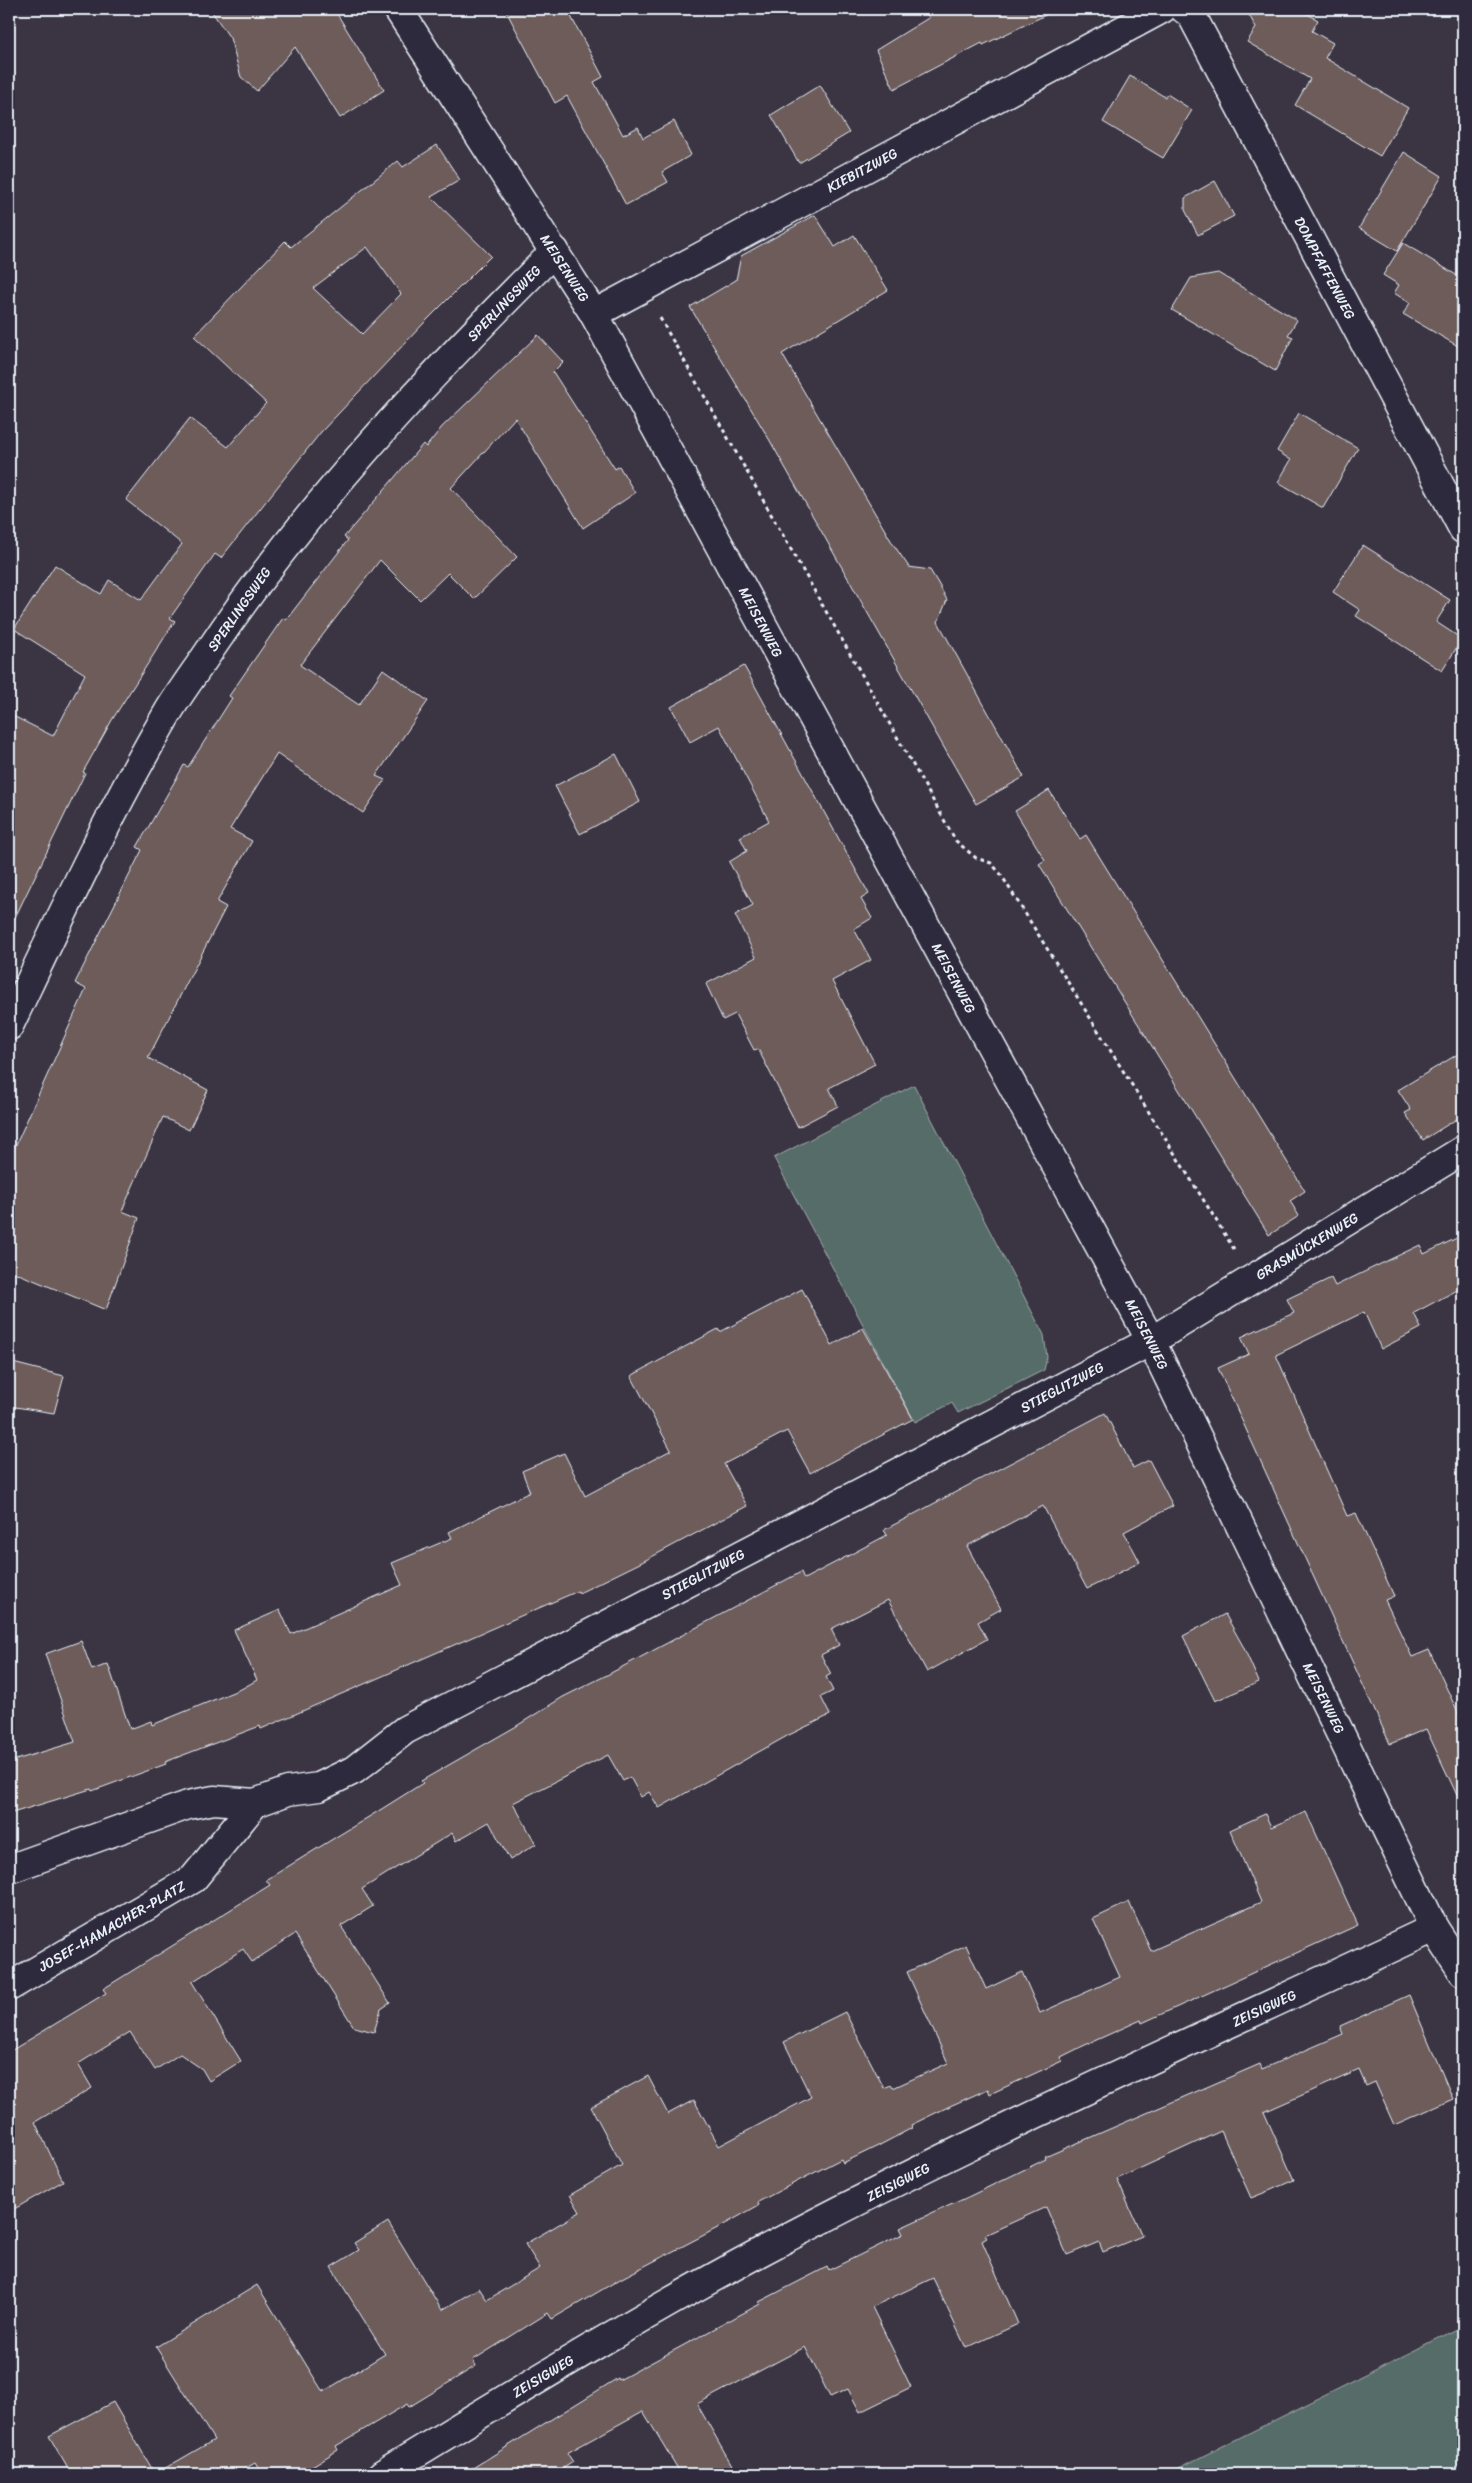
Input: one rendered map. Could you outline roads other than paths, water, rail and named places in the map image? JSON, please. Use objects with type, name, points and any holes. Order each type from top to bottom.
[{"type":"street","name":"MEISENWEG","points":[[398,9],[594,314],[1152,1341],[1434,1928],[1463,1972]]},
{"type":"street","points":[[1126,17],[1162,9]]},
{"type":"street","name":"DOMPFAFFENWEG","points":[[1184,9],[1191,14],[1463,529]]},
{"type":"street","name":"KIEBITZWEG","points":[[594,314],[1126,17]]},
{"type":"street","name":"SPERLINGSWEG","points":[[9,1026],[96,842],[168,712],[247,596],[323,498],[500,306],[554,251]]},
{"type":"street","name":"GRASMÜCKENWEG","points":[[1152,1341],[1463,1150]]},
{"type":"street","name":"STIEGLITZWEG","points":[[256,1803],[288,1791],[319,1787],[354,1770],[405,1730],[1152,1341]]},
{"type":"street","points":[[9,1869],[188,1805],[214,1800],[256,1803]]},
{"type":"street","name":"JOSEF-HAMACHER-PLATZ","points":[[9,1987],[193,1878],[256,1803]]},
{"type":"street","name":"ZEISIGWEG","points":[[382,2474],[609,2336],[763,2251],[927,2167],[1434,1928]]}]
